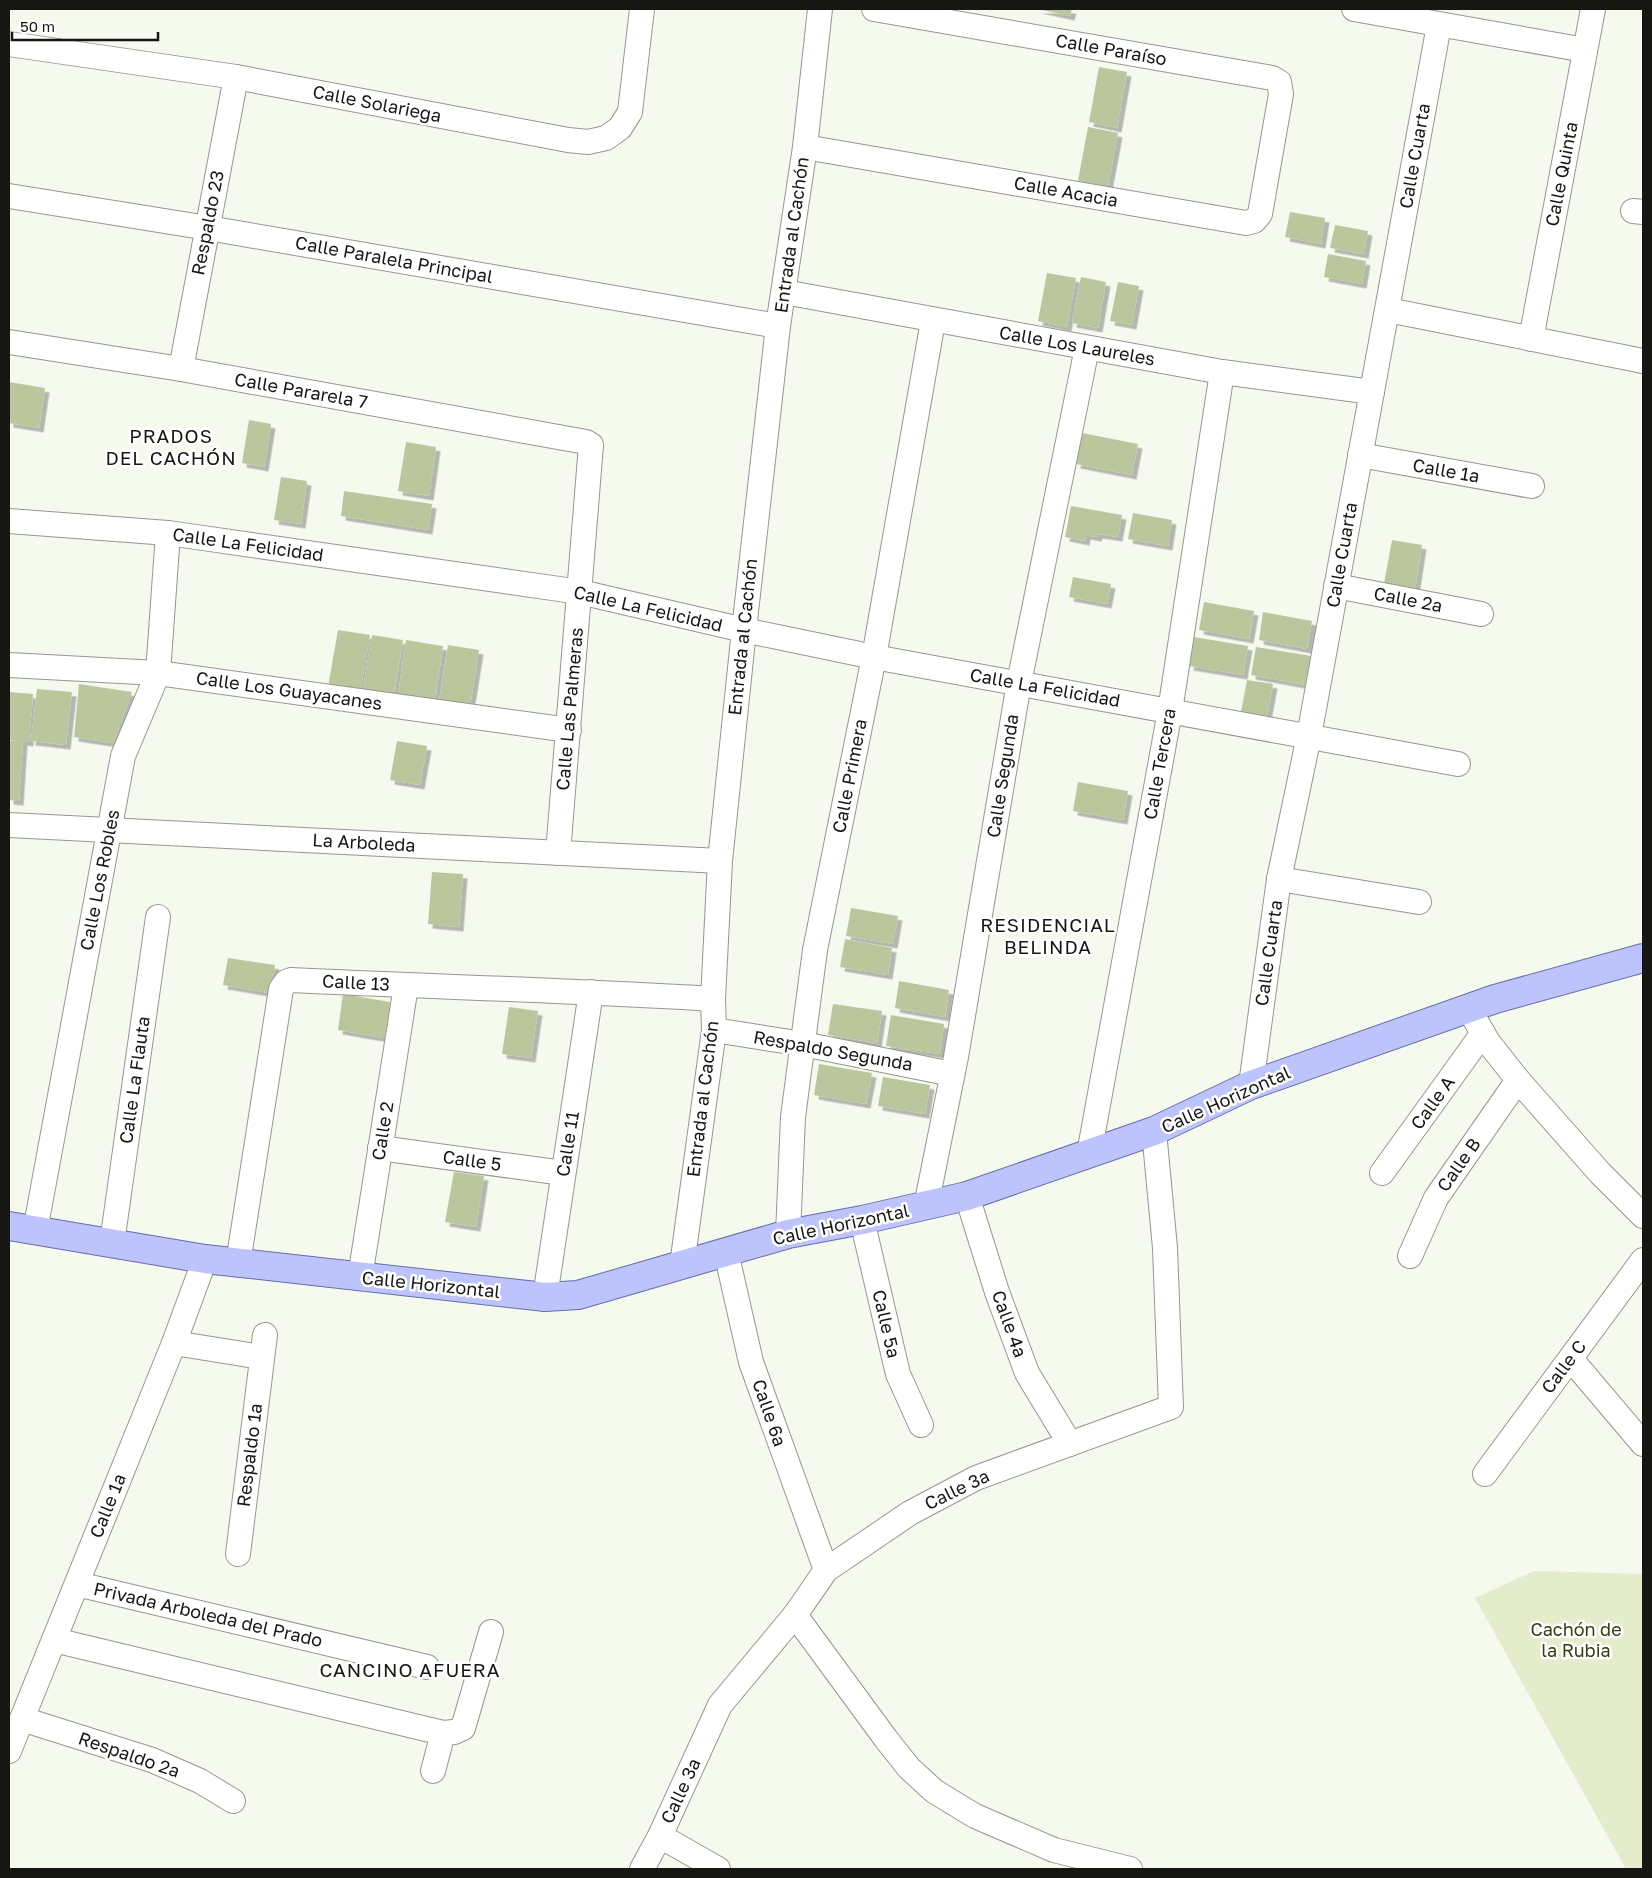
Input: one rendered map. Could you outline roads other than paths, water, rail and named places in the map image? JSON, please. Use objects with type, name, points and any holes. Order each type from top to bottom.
[{"type":"main road","name":"Calle Horizontal","points":[[9,1226],[204,1259],[545,1297],[578,1295],[788,1234],[862,1220],[967,1196],[1154,1131],[1251,1085],[1495,999],[1643,958]]},
{"type":"street","name":"Calle Solariega","points":[[9,44],[236,77],[568,140],[588,142],[606,138],[620,128],[630,112],[642,9]]},
{"type":"street","name":"Entrada al Cachón","points":[[682,1265],[714,1030],[713,999],[720,860],[744,630],[778,326],[805,147],[820,9]]},
{"type":"street","name":"Calle Paraíso","points":[[874,9],[1272,78],[1279,82],[1281,94],[1271,150]]},
{"type":"street","points":[[1354,9],[1585,50]]},
{"type":"street","name":"Calle Quinta","points":[[1531,339],[1593,9]]},
{"type":"street","name":"Calle Cuarta","points":[[1251,1085],[1279,879],[1309,736],[1439,25]]},
{"type":"street","name":"Respaldo 23","points":[[181,369],[236,77]]},
{"type":"street","name":"Calle Acacia","points":[[805,147],[1246,223],[1254,220],[1260,214],[1271,150]]},
{"type":"street","name":"Calle Paralela Principal","points":[[9,196],[208,228],[778,326]]},
{"type":"street","name":"Calle Los Laureles","points":[[784,292],[934,321],[1222,372],[1372,392]]},
{"type":"street","points":[[1388,310],[1643,361]]},
{"type":"street","name":"Calle Primera","points":[[788,1234],[793,1117],[815,950],[874,657],[934,321]]},
{"type":"street","name":"Calle Pararela 7","points":[[9,342],[181,369],[586,442],[591,445]]},
{"type":"street","name":"Calle Segunda","points":[[926,1206],[952,1074],[1019,683],[1087,348]]},
{"type":"street","name":"Calle Tercera","points":[[1089,1154],[1170,711],[1222,372]]},
{"type":"street","name":"Calle Las Palmeras","points":[[558,853],[591,445]]},
{"type":"street","name":"Calle 1a","points":[[1360,455],[1532,486]]},
{"type":"street","name":"Calle La Felicidad","points":[[9,521],[168,533],[580,592],[744,630],[874,657],[1458,764]]},
{"type":"street","name":"Calle Los Robles","points":[[35,1230],[124,756],[158,673],[168,533]]},
{"type":"street","name":"Calle 2a","points":[[1336,586],[1480,614]]},
{"type":"street","name":"Calle Los Guayacanes","points":[[9,665],[158,673],[568,730]]},
{"type":"street","name":"La Arboleda","points":[[9,825],[720,860]]},
{"type":"street","points":[[1279,879],[1419,902]]},
{"type":"street","name":"Calle La Flauta","points":[[112,1243],[158,917]]},
{"type":"street","name":"Calle 13","points":[[238,1263],[281,990],[286,982],[291,980],[591,992],[713,999]]},
{"type":"street","name":"Calle 2","points":[[360,1277],[406,986]]},
{"type":"street","name":"Calle 11","points":[[545,1297],[591,992]]},
{"type":"street","points":[[1469,1009],[1488,1042],[1518,1080],[1600,1173],[1643,1216]]},
{"type":"street","name":"Respaldo Segunda","points":[[714,1030],[803,1044],[952,1074]]},
{"type":"street","name":"Calle A","points":[[1382,1173],[1483,1033]]},
{"type":"street","name":"Calle B","points":[[1410,1256],[1436,1198],[1518,1080]]},
{"type":"street","name":"Calle 3a","points":[[642,1869],[660,1836],[720,1705],[794,1615],[826,1570],[910,1513],[976,1478],[1171,1407],[1165,1248],[1154,1131]]},
{"type":"street","name":"Calle 5","points":[[380,1148],[564,1173]]},
{"type":"street","name":"Calle 4a","points":[[967,1196],[997,1292],[1027,1373],[1070,1444]]},
{"type":"street","name":"Calle 5a","points":[[862,1220],[898,1374],[922,1425]]},
{"type":"street","name":"Calle 6a","points":[[726,1252],[751,1362],[826,1570]]},
{"type":"street","name":"Calle 1a","points":[[9,1751],[174,1343],[204,1259]]},
{"type":"street","name":"Calle C","points":[[1485,1474],[1643,1260]]},
{"type":"street","name":"Respaldo 1a","points":[[174,1343],[264,1346],[238,1554]]},
{"type":"street","points":[[1571,1359],[1643,1444]]},
{"type":"street","name":"Privada Arboleda del Prado","points":[[76,1584],[427,1667]]},
{"type":"street","points":[[794,1615],[909,1768],[934,1791],[975,1816],[1054,1850],[1130,1869]]},
{"type":"street","points":[[54,1640],[443,1733],[454,1732],[463,1728],[491,1632]]},
{"type":"street","name":"Respaldo 2a","points":[[22,1719],[152,1760],[200,1781],[233,1801]]},
{"type":"street","points":[[432,1771],[443,1733]]},
{"type":"street","points":[[660,1836],[718,1869]]},
{"type":"district","name":"PRADOS DEL CACHÓN","points":[[171,447]]},
{"type":"district","name":"RESIDENCIAL BELINDA","points":[[1048,936]]},
{"type":"district","name":"CANCINO AFUERA","points":[[410,1670]]},
{"type":"park label","name":"Cachón de la Rubia","points":[[1576,1640]]}]
